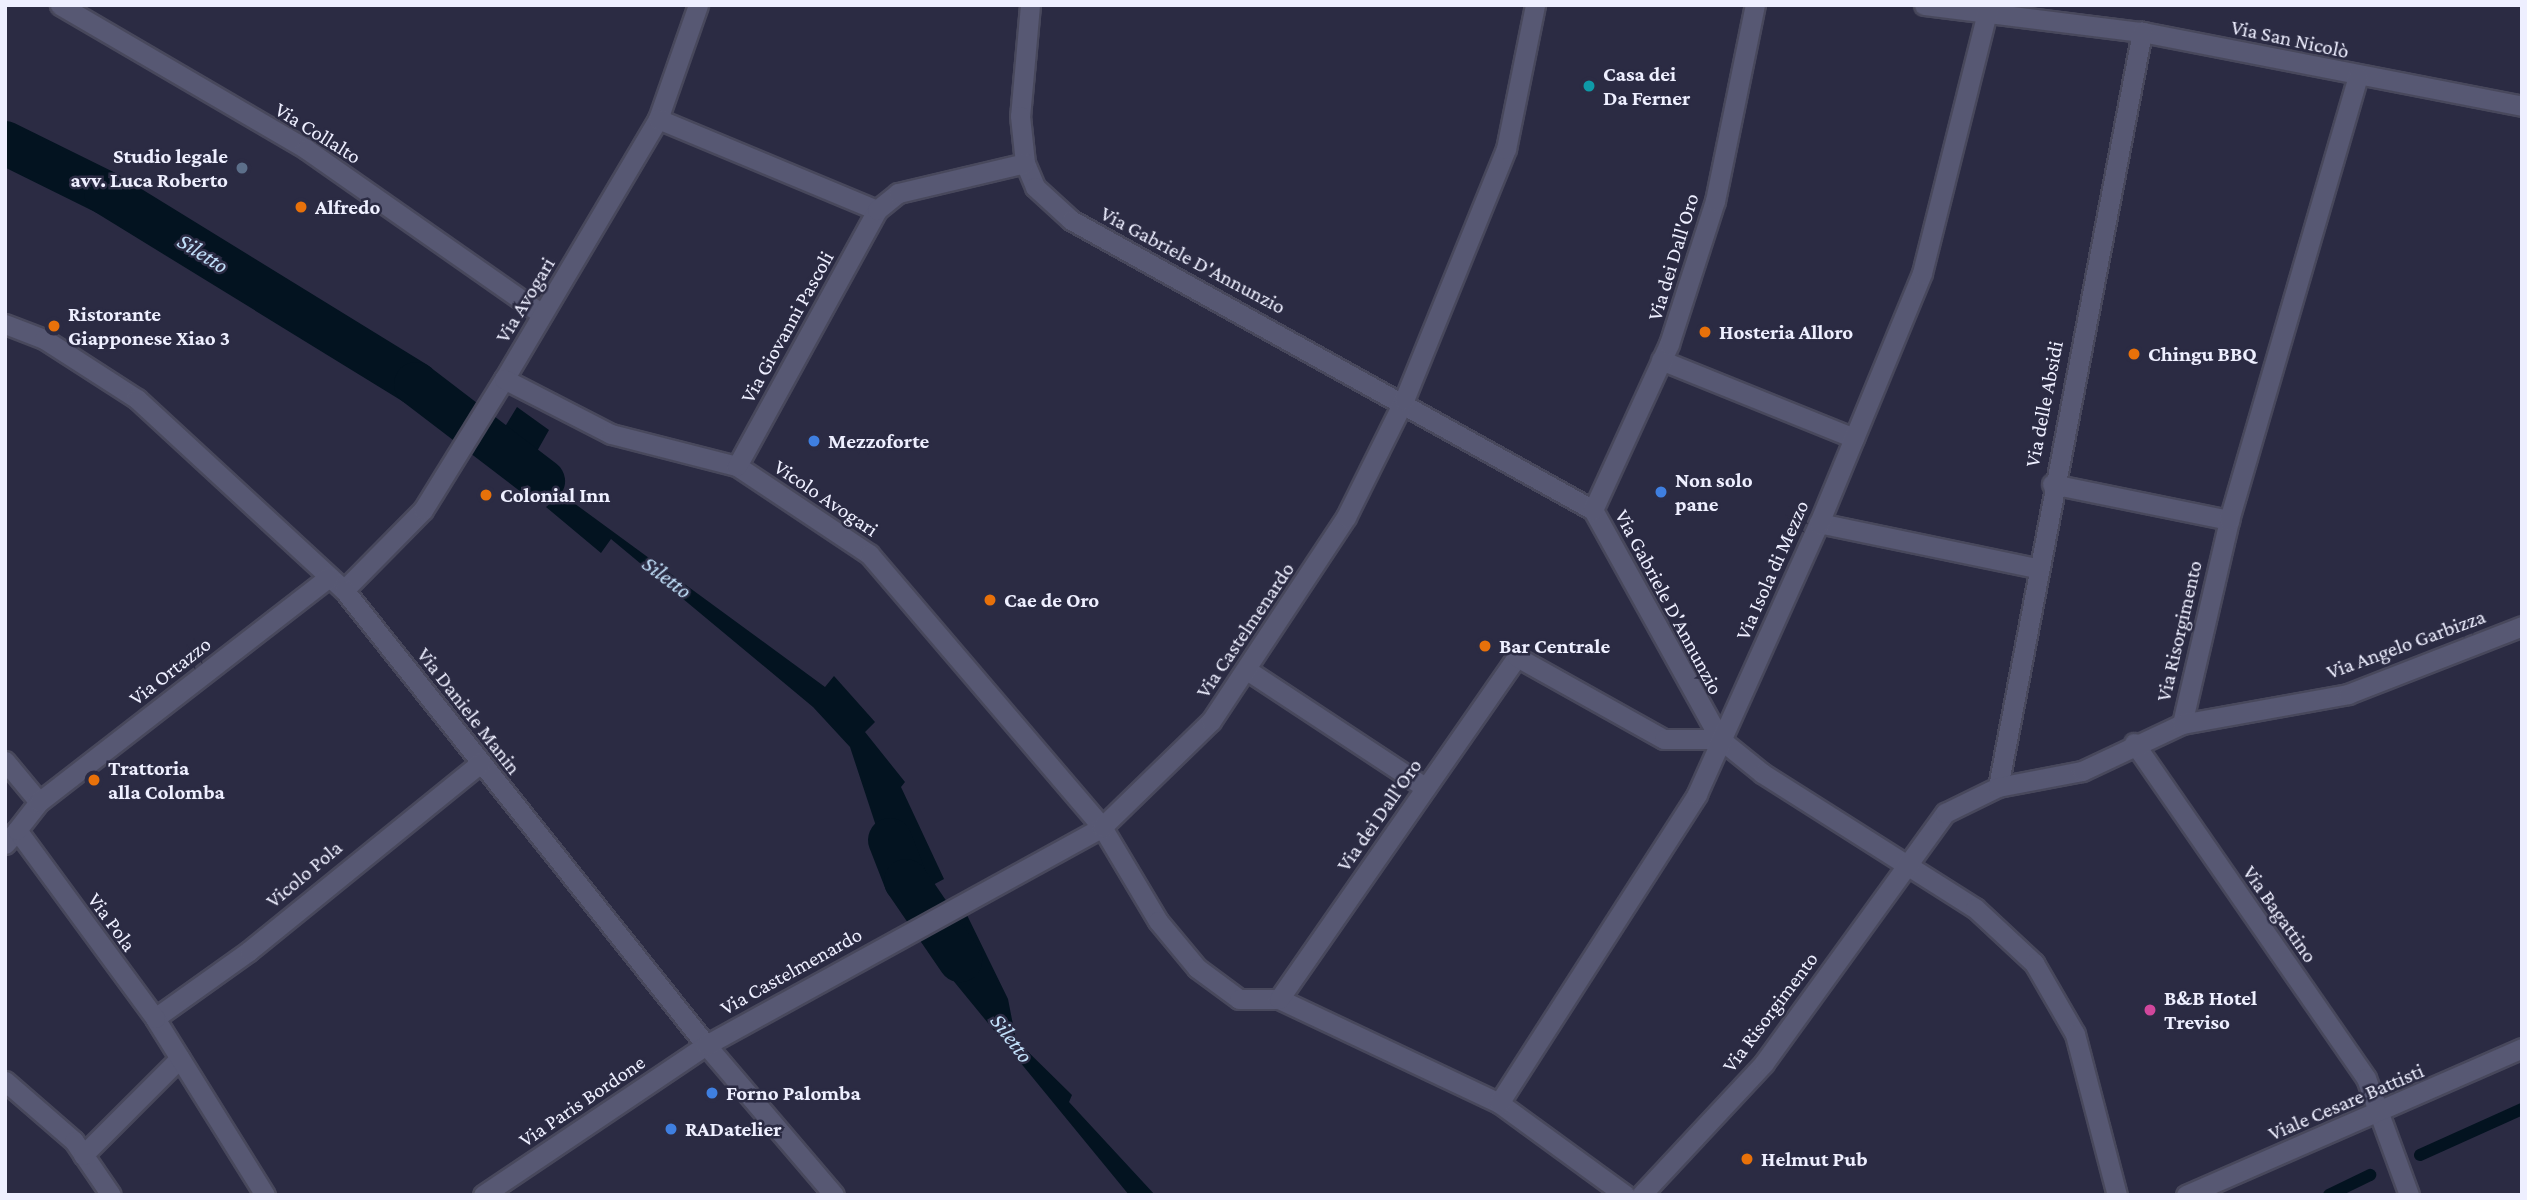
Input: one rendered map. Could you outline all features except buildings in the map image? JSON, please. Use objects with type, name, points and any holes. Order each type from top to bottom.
[{"type":"street","name":"Via Collalto","points":[[61,5],[306,149],[542,314]]},
{"type":"street","name":"Via Avogari","points":[[344,590],[423,510],[464,449],[658,118],[698,5]]},
{"type":"street","name":"Via Gabriele D'Annunzio","points":[[1030,5],[1020,116],[1025,163],[1035,187],[1071,220],[1404,400],[1593,510],[1720,739],[1762,773],[1906,864],[2012,940],[2056,996],[2075,1034],[2117,1195]]},
{"type":"street","name":"Via Castelmenardo","points":[[706,1045],[951,906],[1102,827],[1211,721],[1346,517],[1404,400],[1506,149],[1535,5]]},
{"type":"street","name":"Via dei Dall'Oro","points":[[1593,510],[1661,360],[1715,201],[1755,5]]},
{"type":"street","name":"Via San Nicolò","points":[[1924,5],[1988,8],[2142,32],[2522,106]]},
{"type":"street","name":"Via Isola di Mezzo","points":[[1499,1103],[1697,794],[1819,523],[1922,273],[1988,8]]},
{"type":"street","name":"Via delle Absidi","points":[[1998,787],[2052,484],[2142,32]]},
{"type":"street","name":"Via Risorgimento","points":[[1641,1195],[1764,1063],[1945,813],[1998,787],[2082,771],[2134,743],[2182,724],[2229,520],[2358,76]]},
{"type":"street","points":[[658,118],[877,210]]},
{"type":"street","name":"Via Giovanni Pascoli","points":[[737,466],[877,210],[898,193],[1025,163]]},
{"type":"street","name":"Via Daniele Manin","points":[[5,324],[44,339],[137,399],[344,590],[706,1045],[834,1195]]},
{"type":"street","points":[[1661,360],[1854,438]]},
{"type":"street","name":"Vicolo Avogari","points":[[499,388],[611,434],[737,466],[869,554],[1102,827],[1158,921],[1197,968],[1239,999],[1279,999]]},
{"type":"street","points":[[2052,484],[2229,520]]},
{"type":"street","points":[[1819,523],[2036,568]]},
{"type":"street","name":"Via Ortazzo","points":[[11,837],[39,802],[329,577]]},
{"type":"street","name":"Via Angelo Garbizza","points":[[2182,724],[2348,694],[2522,626]]},
{"type":"street","name":"Via dei Dall'Oro","points":[[1279,999],[1517,657],[1664,739],[1720,739]]},
{"type":"street","points":[[1247,670],[1426,788]]},
{"type":"street","name":"Via Bagattino","points":[[2134,743],[2366,1078],[2409,1195]]},
{"type":"street","points":[[5,761],[39,802]]},
{"type":"street","name":"Vicolo Pola","points":[[155,1018],[249,951],[480,763]]},
{"type":"street","name":"Via Pola","points":[[11,837],[155,1018],[265,1195]]},
{"type":"street","points":[[1279,999],[1499,1103],[1625,1195]]},
{"type":"street","name":"Via Paris Bordone","points":[[483,1195],[706,1045]]},
{"type":"street","name":"Viale Cesare Battisti","points":[[2186,1195],[2380,1114],[2522,1048]]},
{"type":"street","points":[[79,1148],[180,1058]]},
{"type":"street","points":[[5,1081],[79,1148],[111,1195]]},
{"type":"water","points":[[517,407],[549,430],[531,462],[542,468],[537,476],[825,687],[834,676],[875,722],[865,732],[905,782],[901,787],[944,879],[901,902],[850,747],[813,707],[611,539],[601,553],[546,507],[551,503],[492,448]]},
{"type":"water","points":[[965,911],[1008,999],[1016,1040],[1072,1095],[1069,1102],[1155,1195],[1129,1195],[915,934]]},
{"type":"waterway","name":"Siletto","points":[[5,143],[106,193],[416,384],[543,481]]},
{"type":"waterway","name":"Siletto","points":[[890,840],[906,881],[960,960]]},
{"type":"waterway","points":[[2420,1155],[2522,1109]]},
{"type":"waterway","points":[[2329,1195],[2370,1175]]},
{"type":"place","name":"Casa dei Da Ferner","points":[[1589,86]]},
{"type":"place","name":"Studio legale avv. Luca Roberto","points":[[242,168]]},
{"type":"place","name":"Alfredo","points":[[301,207]]},
{"type":"place","name":"Ristorante Giapponese Xiao 3","points":[[54,326]]},
{"type":"place","name":"Hosteria Alloro","points":[[1705,332]]},
{"type":"place","name":"Chingu BBQ","points":[[2134,354]]},
{"type":"place","name":"Mezzoforte","points":[[814,441]]},
{"type":"place","name":"Non solo pane","points":[[1661,492]]},
{"type":"place","name":"Colonial Inn","points":[[486,495]]},
{"type":"place","name":"Cae de Oro","points":[[990,600]]},
{"type":"place","name":"Bar Centrale","points":[[1485,646]]},
{"type":"place","name":"Trattoria alla Colomba","points":[[94,780]]},
{"type":"place","name":"B&B Hotel Treviso","points":[[2150,1010]]},
{"type":"place","name":"Forno Palomba","points":[[712,1093]]},
{"type":"place","name":"RADatelier","points":[[671,1129]]},
{"type":"place","name":"Helmut Pub","points":[[1747,1159]]}]
